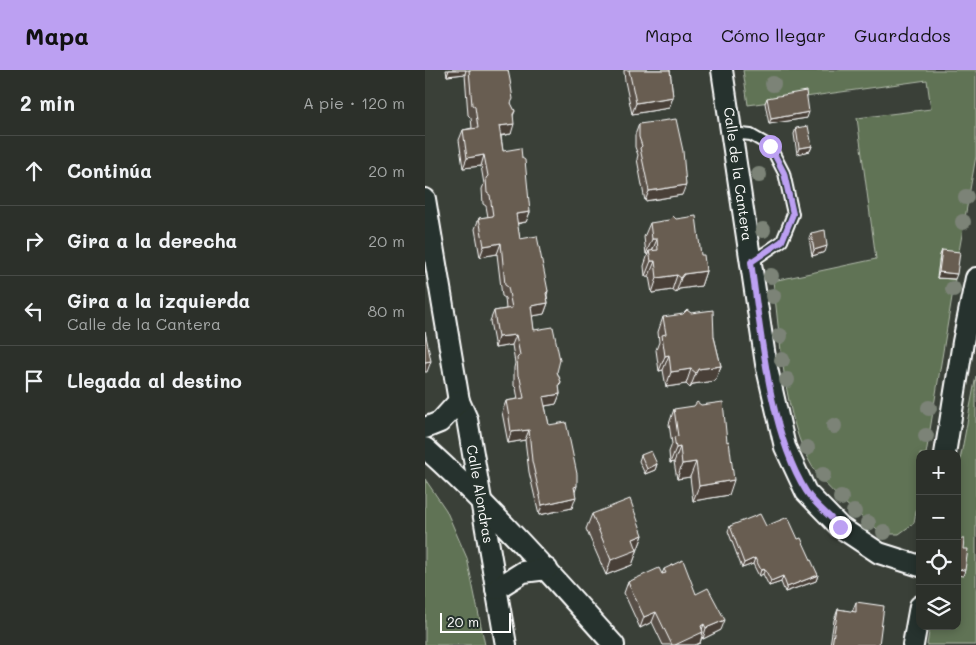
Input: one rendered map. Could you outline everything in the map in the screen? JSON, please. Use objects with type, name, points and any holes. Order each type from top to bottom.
[{"type":"street","name":"Calle de la Cantera","points":[[723,70],[766,364],[785,448],[806,492],[840,527],[879,553],[916,565]]},
{"type":"street","name":"Calle Alondras","points":[[425,199],[459,401],[467,419],[506,645]]},
{"type":"street","points":[[946,450],[963,342],[976,278]]},
{"type":"street","points":[[425,428],[440,422],[459,401]]},
{"type":"street","points":[[425,448],[481,500],[547,569],[614,645]]},
{"type":"street","points":[[496,589],[523,572],[547,569]]},
{"type":"street","points":[[913,645],[916,628]]},
{"type":"lane","points":[[732,133],[751,135],[770,146],[784,173],[793,214],[782,241],[751,262]]},
{"type":"green space","points":[[743,70],[976,70],[976,156],[958,257],[940,255],[937,278],[955,279],[927,450],[916,450],[916,511],[914,523],[899,534],[884,534],[845,503],[818,475],[803,448],[789,402],[773,281],[876,259],[857,118],[931,109],[927,80],[748,105]]},
{"type":"green space","points":[[976,376],[976,645],[927,645],[929,630],[961,630],[961,455]]},
{"type":"green space","points":[[425,479],[446,510],[467,558],[485,645],[425,645]]},
{"type":"building","points":[[469,70],[508,70],[513,99],[511,103],[515,111],[513,114],[514,124],[499,126],[503,151],[521,148],[522,158],[525,160],[530,212],[516,214],[520,239],[537,236],[548,291],[546,293],[548,303],[531,306],[534,330],[553,327],[560,360],[557,372],[561,382],[559,384],[560,394],[543,397],[549,425],[566,422],[577,474],[577,486],[574,487],[576,497],[542,505],[532,461],[529,430],[511,432],[506,401],[524,398],[518,376],[517,358],[520,355],[516,335],[498,337],[494,311],[512,308],[508,287],[505,285],[501,243],[484,246],[479,218],[493,216],[490,195],[487,193],[486,178],[488,176],[484,155],[467,158],[463,130],[478,128],[475,107],[472,105]]},
{"type":"building","points":[[629,70],[670,70],[673,97],[636,103]]},
{"type":"building","points":[[806,91],[809,112],[771,119],[767,98]]},
{"type":"building","points":[[676,119],[683,151],[686,185],[649,191],[640,148],[642,146],[639,137],[639,124]]},
{"type":"building","points":[[808,126],[812,146],[799,148],[796,128]]},
{"type":"building","points":[[673,216],[676,219],[696,216],[701,255],[704,255],[706,271],[684,274],[681,278],[677,275],[657,278],[655,261],[651,261],[649,251],[658,250],[657,239],[652,239],[650,223],[669,220]]},
{"type":"building","points":[[825,230],[827,246],[814,250],[811,233]]},
{"type":"building","points":[[942,250],[960,252],[957,274],[939,272]]},
{"type":"building","points":[[687,310],[691,313],[713,310],[714,337],[721,366],[698,369],[696,373],[691,369],[671,372],[669,355],[665,356],[662,335],[666,334],[663,317],[683,314]]},
{"type":"building","points":[[425,331],[431,361],[425,362]]},
{"type":"building","points":[[697,402],[701,405],[723,402],[727,442],[729,441],[734,480],[699,486],[696,462],[682,464],[680,447],[676,448],[674,437],[678,436],[674,409],[694,406]]},
{"type":"building","points":[[651,451],[657,464],[647,469],[641,455]]},
{"type":"building","points":[[630,499],[643,535],[633,539],[637,550],[611,560],[592,514]]},
{"type":"building","points":[[760,514],[766,526],[788,517],[798,539],[801,538],[818,575],[787,587],[783,576],[771,581],[765,569],[761,570],[755,558],[744,563],[730,526]]},
{"type":"building","points":[[961,539],[964,539],[963,549],[968,549],[965,570],[961,570]]},
{"type":"building","points":[[683,560],[696,594],[708,588],[725,620],[706,628],[704,624],[701,626],[703,632],[672,645],[656,612],[644,617],[628,582],[659,568],[662,574],[666,573],[664,569]]},
{"type":"building","points":[[856,602],[884,606],[879,645],[832,645],[838,609],[856,612]]},
{"type":"route","points":[[770,146],[784,173],[793,214],[782,241],[772,250],[751,262],[766,364],[785,448],[806,492],[840,527]]}]
